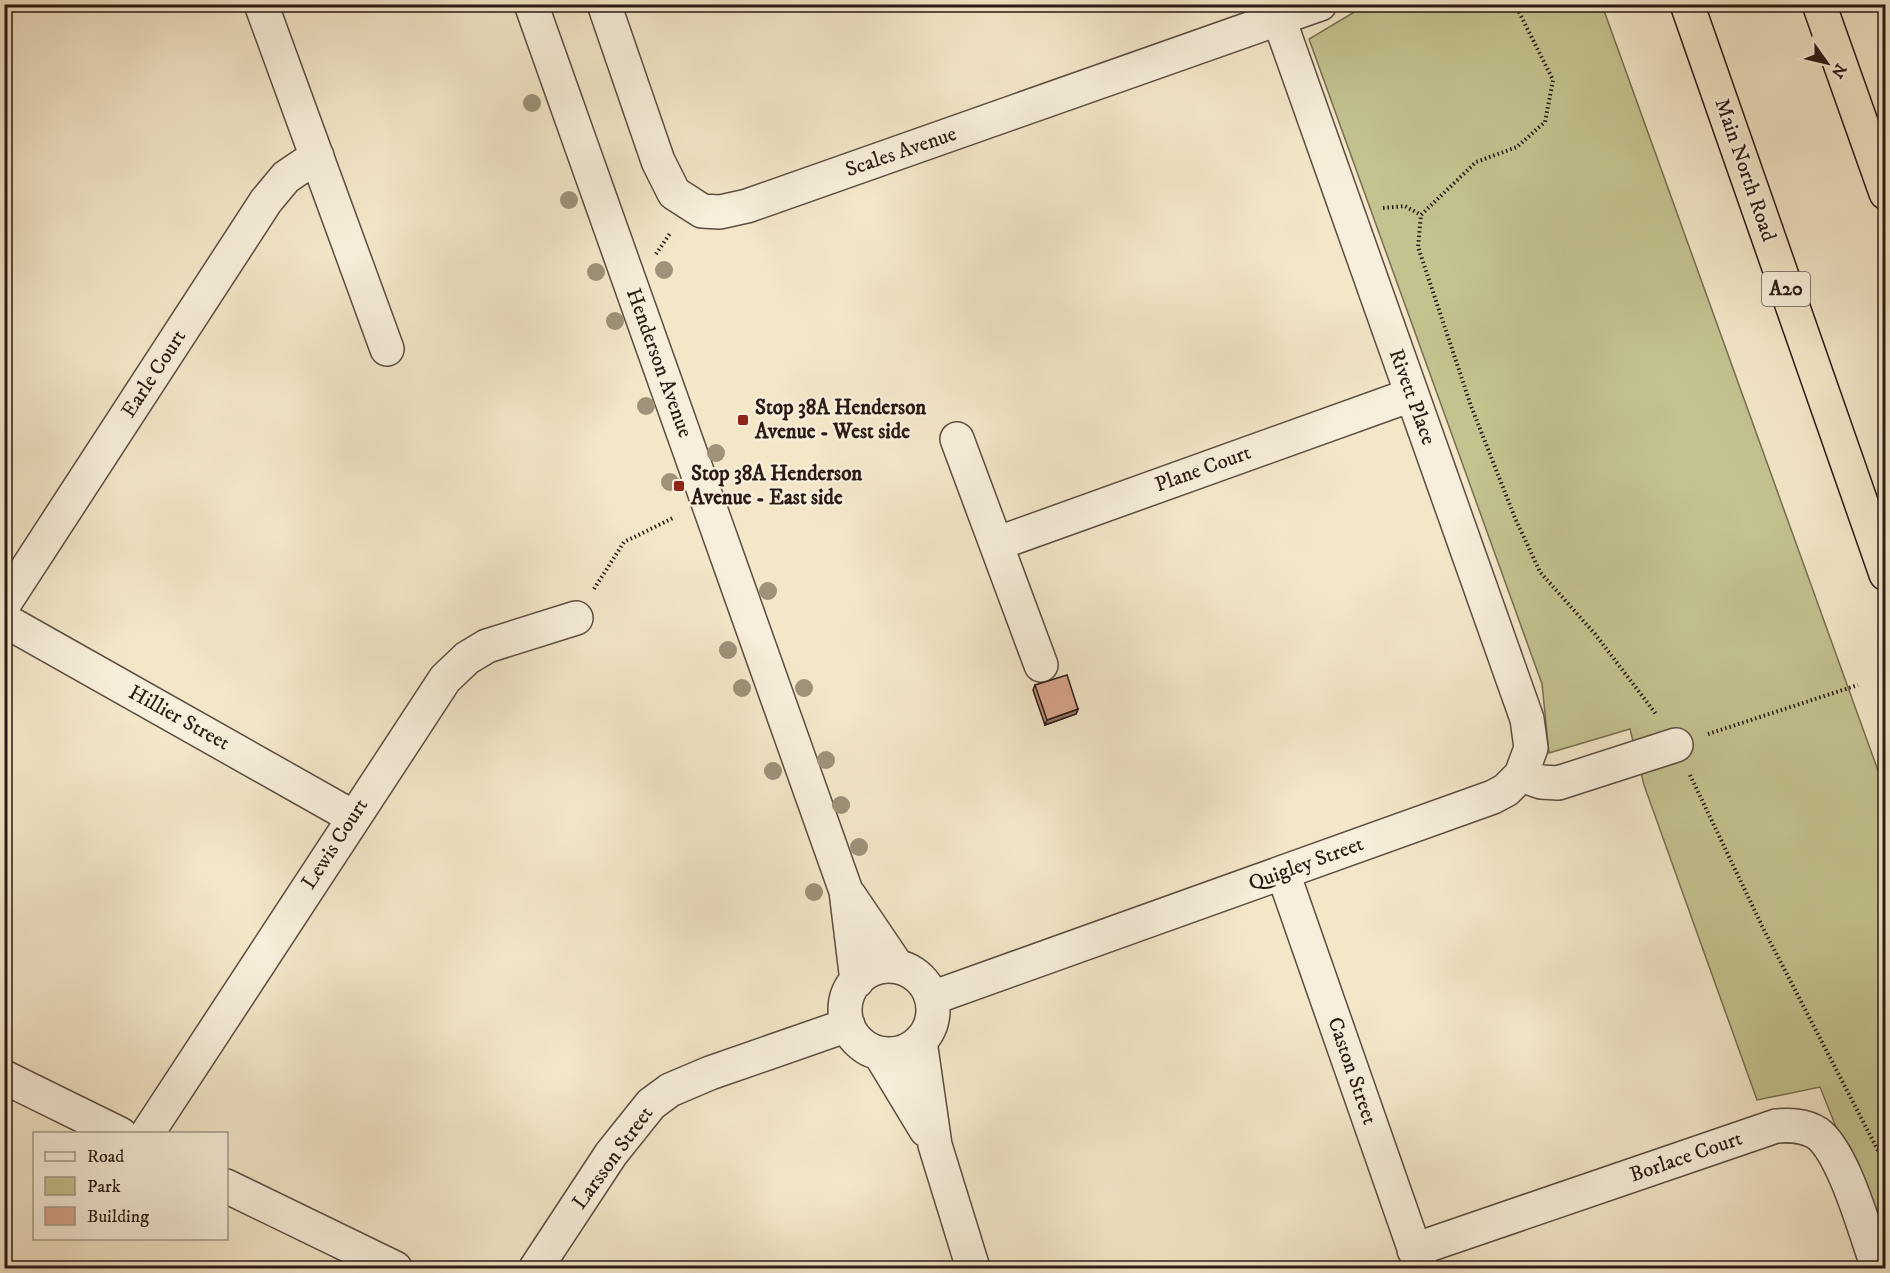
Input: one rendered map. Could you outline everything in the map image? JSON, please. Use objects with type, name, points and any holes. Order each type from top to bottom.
[{"type":"highway","name":"Main North Road","points":[[1687,4],[1886,573]]},
{"type":"highway","points":[[1819,4],[1886,193]]},
{"type":"street","points":[[261,4],[387,349]]},
{"type":"street","name":"Henderson Avenue","points":[[531,4],[846,891],[857,981]]},
{"type":"street","name":"Scales Avenue","points":[[604,4],[658,160],[674,193],[702,211],[720,213],[747,206],[1320,4]]},
{"type":"street","name":"Rivett Place","points":[[1279,19],[1530,729],[1531,748],[1521,775]]},
{"type":"street","name":"Earle Court","points":[[4,604],[266,201],[286,177],[317,156]]},
{"type":"street","name":"Plane Court","points":[[996,544],[1411,395]]},
{"type":"street","points":[[957,439],[1041,665]]},
{"type":"street","name":"Lewis Court","points":[[148,1132],[432,695],[467,658],[487,646],[576,618]]},
{"type":"street","name":"Hillier Street","points":[[4,620],[353,817]]},
{"type":"street","points":[[1521,775],[1541,782],[1558,783],[1676,745]]},
{"type":"street","name":"Quigley Street","points":[[932,998],[1493,797],[1506,790],[1521,775]]},
{"type":"street","name":"Caston Street","points":[[1283,873],[1418,1259]]},
{"type":"street","name":"Henderson Avenue","points":[[846,891],[897,966]]},
{"type":"street","points":[[881,966],[897,966],[914,973],[926,985],[932,998],[933,1017],[926,1035],[913,1047],[897,1053],[880,1054],[862,1045],[848,1025],[846,1001],[852,985],[872,969],[881,966]]},
{"type":"street","name":"Larsson Street","points":[[536,1269],[611,1154],[651,1104],[670,1090],[710,1073],[848,1025]]},
{"type":"street","points":[[920,1041],[935,1145],[973,1269]]},
{"type":"street","points":[[880,1054],[935,1145]]},
{"type":"street","points":[[4,1077],[116,1132]]},
{"type":"street","name":"Borlace Court","points":[[1418,1259],[1764,1130],[1793,1125],[1808,1128],[1819,1134],[1839,1161],[1878,1269]]},
{"type":"street","points":[[228,1187],[395,1269]]},
{"type":"path","points":[[1515,4],[1553,80],[1545,123],[1517,147],[1476,162],[1421,215],[1418,247],[1471,406],[1515,518],[1540,572],[1595,634],[1649,704],[1676,745],[1763,928],[1886,1166]]},
{"type":"path","points":[[1374,208],[1405,206],[1421,215]]},
{"type":"path","points":[[655,256],[673,228]]},
{"type":"path","points":[[576,618],[624,542],[673,518]]},
{"type":"path","points":[[1676,745],[1858,685]]},
{"type":"green space","points":[[1366,5],[1602,5],[1885,790],[1885,1249],[1820,1087],[1757,1100],[1644,785],[1630,729],[1549,753],[1542,684],[1309,39]]},
{"type":"building","points":[[1067,675],[1078,709],[1047,720],[1035,685]]},
{"type":"place","name":"Stop 38A Henderson Avenue - West side","points":[[743,420]]},
{"type":"place","name":"Stop 38A Henderson Avenue - East side","points":[[679,486]]}]
